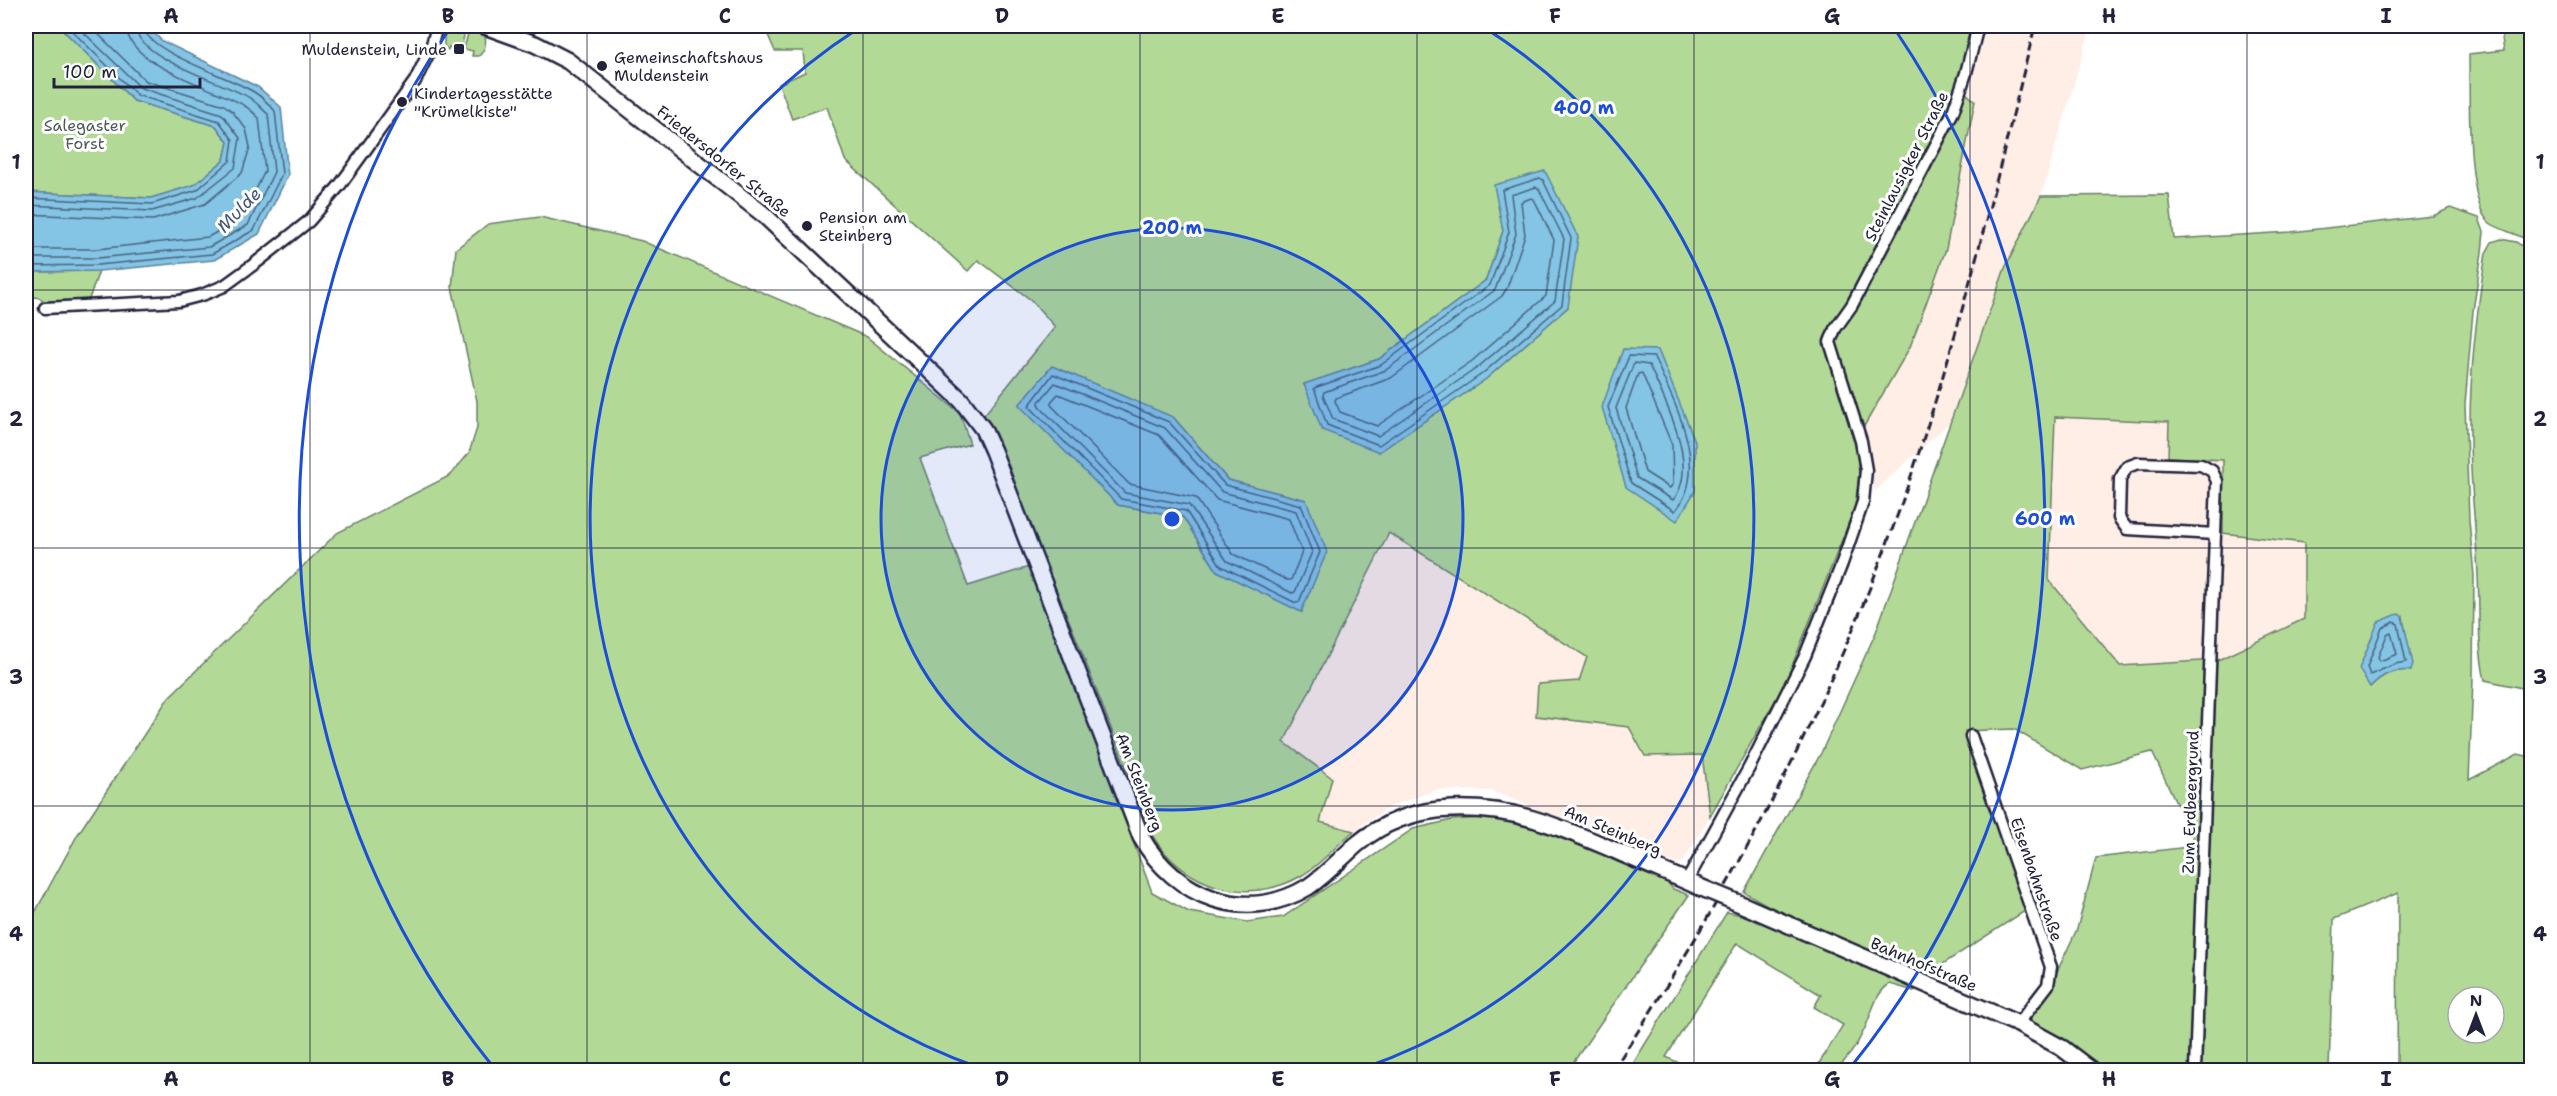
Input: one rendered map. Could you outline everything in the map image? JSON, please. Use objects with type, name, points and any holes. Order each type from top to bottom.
[{"type":"main road","name":"Friedersdorfer Straße","points":[[485,26],[546,49],[579,69],[763,214],[864,308]]},
{"type":"main road","name":"Am Steinberg","points":[[864,308],[955,394],[983,429],[1141,837],[1157,862],[1181,883],[1202,895],[1226,902],[1249,904],[1273,901],[1296,893],[1317,880],[1355,846],[1381,827],[1409,816],[1452,809],[1488,810],[1535,818],[1702,888]]},
{"type":"main road","name":"Bahnhofstraße","points":[[1702,888],[2018,1024],[2052,1042],[2085,1069]]},
{"type":"street","points":[[45,308],[179,301],[224,286],[309,221],[340,185],[415,81],[431,48],[437,26]]},
{"type":"street","name":"Steinlausigker Straße","points":[[1687,881],[1750,766],[1805,656],[1863,502],[1866,470],[1861,441],[1830,342],[1953,112],[1978,26]]},
{"type":"street","name":"Zum Erdbeergrund","points":[[2195,1071],[2217,481],[2209,468],[2200,465],[2138,463],[2124,470],[2120,478],[2119,518],[2127,529],[2215,534]]},
{"type":"street","name":"Eisenbahnstraße","points":[[1971,736],[2051,968],[2048,985],[2018,1024]]},
{"type":"shaded area","points":[[1987,26],[2091,26],[2041,196],[2005,268],[1949,423],[1874,492],[1870,452],[1863,428],[1910,347],[1975,102],[1968,94]]},
{"type":"shaded area","points":[[2055,417],[2169,422],[2223,459],[2223,533],[2304,543],[2304,619],[2218,660],[2120,666],[2049,580]]},
{"type":"shaded area","points":[[1389,533],[1588,657],[1579,681],[1536,716],[1630,727],[1645,756],[1702,755],[1710,816],[1683,862],[1677,864],[1492,791],[1436,790],[1389,807],[1354,831],[1320,822],[1284,743]]},
{"type":"green space","name":"Salegaster Forst","points":[[26,26],[59,26],[134,101],[216,126],[228,142],[224,160],[194,185],[151,198],[26,192]]},
{"type":"green space","points":[[450,26],[466,26],[461,50],[449,47],[448,50],[444,46],[444,36]]},
{"type":"green space","points":[[470,26],[482,30],[485,36],[485,47],[479,56],[472,56],[473,51],[464,49]]},
{"type":"green space","points":[[764,26],[1972,26],[1957,85],[1975,101],[1946,249],[1910,347],[1856,440],[1859,475],[1855,507],[1786,681],[1710,816],[1702,755],[1645,756],[1629,727],[1536,716],[1538,684],[1579,681],[1587,657],[1389,533],[1284,742],[1332,778],[1320,822],[1354,831],[1322,861],[1301,876],[1280,885],[1259,890],[1218,887],[1181,868],[1165,853],[1152,835],[1079,645],[984,415],[1055,327],[1031,300],[978,260],[968,271],[845,160],[827,107],[792,119],[779,84],[805,72],[803,51],[775,51]],"holes":[[[1495,185],[1568,307],[1486,379],[1379,452],[1304,385],[1379,359],[1486,280],[1503,231]],[[1173,417],[1228,480],[1306,500],[1302,612],[1217,571],[1183,517],[1118,505],[1094,480]]]},
{"type":"green space","points":[[2500,26],[2531,26],[2531,242],[2490,223],[2482,212],[2476,193],[2470,144],[2469,54],[2504,50]]},
{"type":"green space","points":[[2169,195],[2174,239],[2291,232],[2433,216],[2450,208],[2479,218],[2484,232],[2473,311],[2465,404],[2469,520],[2474,576],[2469,780],[2518,754],[2531,757],[2531,1070],[2397,1070],[2398,893],[2334,919],[2329,1070],[2102,1070],[2060,1038],[2028,1019],[2054,978],[2077,929],[2096,858],[2197,846],[2152,752],[2082,770],[2014,729],[1965,731],[2025,911],[1926,975],[1774,909],[1744,892],[1821,753],[1876,632],[2005,268],[2041,196]],"holes":[[[2055,417],[2169,422],[2168,457],[2223,460],[2223,533],[2304,543],[2304,619],[2218,660],[2120,666],[2049,580]],[[2403,616],[2411,670],[2389,674],[2370,687]]]},
{"type":"green space","points":[[540,217],[642,241],[867,337],[960,413],[970,444],[920,458],[968,586],[1029,567],[1152,892],[1189,912],[1247,922],[1283,917],[1413,829],[1452,820],[1498,817],[1526,821],[1666,880],[1673,889],[1689,895],[1568,1070],[26,1070],[26,929],[78,834],[169,697],[337,533],[451,475],[469,453],[477,428],[477,401],[452,287],[456,249],[488,224]]},
{"type":"green space","points":[[2501,239],[2516,242],[2531,252],[2531,690],[2485,680],[2480,641],[2471,463],[2471,382],[2486,253],[2492,242]]},
{"type":"green space","points":[[99,271],[88,302],[49,304],[38,297],[26,298],[26,272]]},
{"type":"green space","points":[[1727,912],[1760,919],[1917,986],[1914,991],[1890,984],[1885,988],[1877,999],[1858,1042],[1844,1061],[1836,1070],[1815,1070],[1843,1025],[1814,1007],[1821,995],[1737,943],[1666,1057],[1694,1070],[1629,1070]]},
{"type":"water","name":"Mulde","points":[[59,26],[147,26],[162,41],[258,87],[281,107],[288,175],[259,234],[214,260],[99,271],[26,272],[26,192],[151,198],[194,185],[224,160],[228,142],[216,126],[134,101]]},
{"type":"water","points":[[1545,171],[1578,237],[1568,307],[1486,379],[1379,452],[1322,430],[1304,384],[1379,359],[1486,280],[1503,231],[1494,185]]},
{"type":"water","points":[[1623,349],[1658,350],[1695,441],[1695,491],[1677,521],[1626,487],[1602,407]]},
{"type":"water","points":[[1052,366],[1173,417],[1228,480],[1306,500],[1327,552],[1301,612],[1217,571],[1183,517],[1118,505],[1019,405]]},
{"type":"water","points":[[2398,614],[2402,616],[2413,664],[2411,671],[2389,673],[2370,687],[2359,669],[2378,622]]},
{"type":"railway","points":[[1613,1070],[1695,939],[1771,803],[1838,663],[1868,592],[1917,458],[1955,336],[2035,26]]},
{"type":"place","name":"Muldenstein, Linde","points":[[459,49]]},
{"type":"place","name":"Gemeinschaftshaus Muldenstein","points":[[602,66]]},
{"type":"place","name":"Kindertagesstätte \"Krümelkiste\"","points":[[402,102]]},
{"type":"place","name":"Pension am Steinberg","points":[[807,226]]}]
